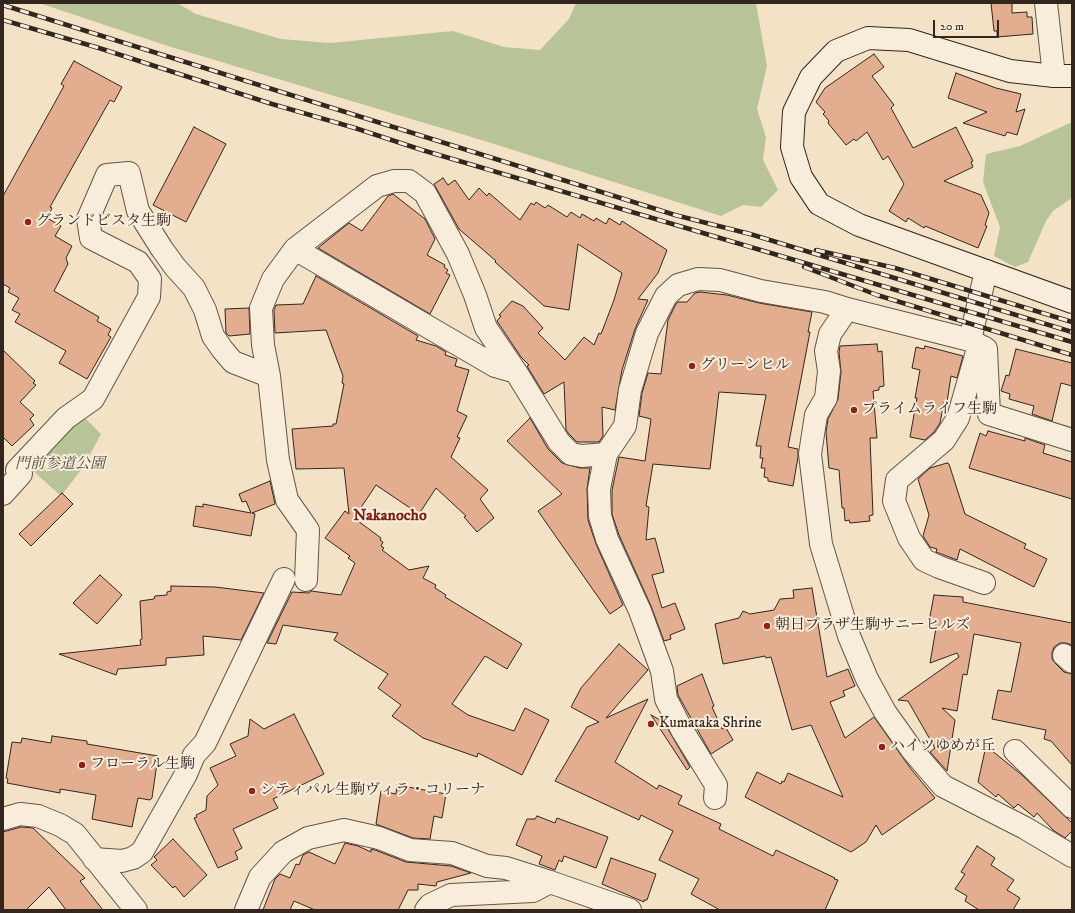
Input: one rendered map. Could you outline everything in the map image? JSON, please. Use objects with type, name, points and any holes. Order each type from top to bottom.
[{"type":"street","points":[[1046,3],[1063,76],[1010,71],[909,40],[868,38],[836,51],[811,77],[794,112],[792,147],[800,178],[819,204],[859,225],[1072,302]]},
{"type":"street","points":[[3,494],[19,472],[66,418],[93,399],[149,297],[150,279],[138,262],[91,238],[88,218],[107,175],[129,173],[138,211],[170,261],[194,288],[205,310],[212,336],[222,349],[233,362],[269,376]]},
{"type":"street","points":[[306,580],[308,530],[287,500],[278,460],[269,376],[263,345],[261,308],[273,279],[295,249],[377,186],[394,181],[409,181],[425,193],[458,254],[475,295],[486,328],[516,372],[559,442],[571,454],[582,456],[606,454]]},
{"type":"street","points":[[295,249],[495,366],[516,372]]},
{"type":"street","points":[[984,583],[939,568],[924,560],[909,538],[894,501],[897,480],[944,440],[958,418],[974,342],[986,271]]},
{"type":"street","points":[[715,798],[716,785],[682,730],[666,699],[662,671],[640,611],[607,539],[600,516],[599,489],[606,454],[625,426],[630,390],[647,333],[666,296],[678,286],[698,280],[720,280],[761,291],[825,302],[974,342],[986,349],[988,414],[1072,440]]},
{"type":"street","points":[[847,309],[830,334],[826,351],[828,371],[826,398],[816,415],[810,454],[821,544],[849,636],[867,679],[885,712],[912,750],[943,786],[1026,828],[1072,856]]},
{"type":"street","points":[[94,859],[122,861],[133,858],[142,852],[186,774],[194,754],[205,743],[284,579]]},
{"type":"street","points":[[1015,751],[1072,807]]},
{"type":"street","points":[[3,819],[20,814],[38,816],[60,825],[75,834],[136,910]]},
{"type":"street","points":[[246,910],[260,877],[283,852],[308,838],[344,830],[379,838],[410,850],[452,853],[487,866],[506,868],[630,910]]},
{"type":"street","points":[[426,910],[430,905],[451,895],[533,891],[550,882]]},
{"type":"green space","points":[[39,3],[177,3],[196,14],[281,39],[330,43],[453,31],[504,47],[540,50],[569,19],[576,3],[756,3],[767,66],[757,109],[766,137],[763,160],[778,190],[761,207],[743,205],[721,216],[488,142],[168,46]]},
{"type":"green space","points":[[1072,122],[1072,198],[1053,211],[1046,221],[1028,262],[1015,267],[994,256],[1000,227],[983,182],[986,154],[1020,146]]},
{"type":"green space","name":"門前参道公園","points":[[83,416],[101,434],[84,466],[61,496],[30,468]]},
{"type":"building","points":[[991,3],[1012,3],[1012,13],[1027,12],[1027,17],[1032,17],[1033,34],[997,37],[997,31],[994,31]]},
{"type":"building","points":[[874,54],[884,67],[872,76],[894,105],[891,108],[913,148],[956,127],[973,161],[971,162],[973,167],[944,181],[981,195],[989,213],[985,225],[987,226],[978,248],[925,226],[924,228],[908,218],[906,222],[889,211],[904,184],[888,156],[883,160],[867,132],[856,141],[854,139],[846,145],[828,123],[829,121],[823,114],[825,112],[816,102],[825,88]]},
{"type":"building","name":"グランドビスタ生駒","points":[[74,61],[122,87],[114,102],[110,100],[50,207],[52,208],[47,218],[61,226],[55,236],[72,246],[66,258],[68,264],[54,291],[99,317],[97,321],[111,329],[108,335],[111,337],[87,379],[59,363],[66,351],[15,322],[20,314],[12,310],[19,298],[8,292],[10,288],[3,284],[3,196],[64,86],[61,84]]},
{"type":"building","points":[[956,73],[996,88],[1021,94],[1016,112],[1025,109],[1017,135],[1007,132],[1005,136],[963,123],[987,112],[948,98]]},
{"type":"building","points":[[194,127],[226,144],[186,222],[153,205]]},
{"type":"building","points":[[443,178],[448,185],[455,180],[469,200],[479,188],[487,196],[489,193],[520,220],[531,203],[534,205],[536,202],[545,208],[548,205],[567,217],[571,212],[580,218],[582,214],[594,221],[596,218],[606,224],[609,218],[620,225],[622,221],[667,250],[658,273],[638,299],[648,300],[635,329],[622,370],[615,410],[602,407],[603,436],[599,442],[577,442],[569,434],[566,430],[564,382],[544,394],[527,366],[529,365],[521,357],[497,321],[501,316],[499,315],[512,301],[523,306],[543,328],[538,333],[565,360],[584,337],[594,345],[599,333],[601,334],[614,300],[622,273],[578,244],[569,310],[544,306],[459,229],[434,184]]},
{"type":"building","points":[[393,194],[425,219],[435,239],[427,255],[445,265],[444,267],[448,270],[446,273],[450,275],[430,314],[318,248],[349,223],[362,231],[388,196]]},
{"type":"building","points":[[316,276],[418,336],[416,340],[436,346],[446,352],[445,355],[457,359],[455,366],[469,370],[457,411],[467,416],[457,437],[460,438],[451,457],[488,490],[480,499],[494,518],[477,532],[464,517],[466,516],[436,488],[419,514],[376,485],[354,518],[381,538],[380,540],[383,542],[381,546],[384,548],[382,550],[409,570],[429,566],[423,578],[436,585],[435,588],[446,595],[445,597],[522,644],[507,669],[485,656],[452,704],[468,715],[514,731],[525,708],[549,720],[522,775],[478,753],[477,757],[423,738],[392,716],[401,705],[378,688],[388,674],[334,640],[338,633],[283,625],[276,644],[267,643],[292,592],[309,593],[311,591],[341,595],[355,563],[348,558],[350,556],[325,538],[345,511],[349,514],[344,468],[296,469],[292,429],[333,426],[333,424],[336,424],[344,384],[342,383],[343,376],[326,330],[275,333],[274,310],[276,305],[303,304]]},
{"type":"building","points":[[700,292],[727,295],[759,303],[812,312],[808,332],[810,332],[788,447],[798,449],[798,457],[793,486],[768,481],[768,478],[764,477],[765,468],[761,468],[763,458],[760,458],[761,446],[756,446],[766,395],[719,392],[710,469],[653,464],[646,506],[649,507],[646,540],[655,538],[664,572],[652,575],[662,608],[675,603],[685,629],[670,635],[671,639],[664,641],[651,606],[619,535],[612,514],[612,490],[619,457],[645,461],[651,419],[639,416],[642,393],[648,373],[661,374],[668,320],[676,304],[678,302],[687,302],[695,293]]},
{"type":"building","points":[[249,308],[250,334],[229,336],[226,333],[225,309]]},
{"type":"building","name":"プライムライフ生駒","points":[[877,344],[878,352],[882,351],[884,386],[879,387],[879,390],[873,391],[877,438],[870,438],[873,515],[869,516],[870,521],[850,523],[849,520],[845,521],[844,508],[842,508],[839,470],[829,468],[826,432],[828,419],[838,399],[841,372],[839,352],[840,346]]},
{"type":"building","points":[[925,346],[963,356],[957,378],[951,376],[947,402],[944,402],[940,423],[934,432],[925,440],[910,437],[920,370],[912,368],[916,347],[924,349]]},
{"type":"building","points":[[1016,349],[1072,363],[1072,386],[1061,383],[1052,421],[1032,414],[1034,406],[1009,399],[1010,394],[1001,391],[1006,375],[1009,376]]},
{"type":"building","points":[[3,350],[35,381],[33,383],[36,385],[20,402],[34,415],[30,419],[34,425],[12,446],[3,437]]},
{"type":"building","points":[[530,418],[548,449],[562,463],[580,468],[590,468],[587,489],[588,520],[596,544],[623,605],[610,614],[538,511],[562,494],[507,441]]},
{"type":"building","points":[[988,431],[1025,441],[1025,438],[1045,445],[1043,453],[1072,462],[1072,499],[969,468],[980,433],[986,436]]},
{"type":"building","points":[[947,463],[949,464],[965,514],[1026,544],[1024,548],[1047,559],[1034,587],[960,549],[957,560],[936,552],[937,549],[930,547],[923,536],[929,515],[918,479],[930,468]]},
{"type":"building","points":[[270,481],[275,504],[252,513],[255,514],[251,536],[193,526],[196,506],[203,507],[203,504],[251,513],[246,501],[242,502],[239,494]]},
{"type":"building","points":[[62,493],[73,504],[31,546],[19,534]]},
{"type":"building","points":[[100,575],[122,595],[97,624],[73,603]]},
{"type":"building","points":[[171,586],[215,587],[264,593],[241,640],[203,636],[204,655],[166,658],[166,665],[118,669],[116,675],[59,654],[141,645],[140,601],[154,599],[155,596],[167,595],[167,592],[171,591]]},
{"type":"building","points":[[812,588],[827,677],[848,669],[855,686],[843,691],[845,696],[830,702],[845,738],[874,717],[911,769],[935,798],[882,835],[876,825],[866,842],[851,852],[745,797],[757,772],[781,784],[782,781],[784,782],[788,773],[843,797],[811,725],[792,730],[771,657],[766,658],[765,656],[723,664],[715,624],[739,618],[743,611],[750,614],[774,610],[780,599],[794,598],[793,590]]},
{"type":"building","points":[[934,595],[963,597],[963,602],[1072,623],[1072,645],[1060,643],[1054,647],[1052,659],[1064,672],[1072,674],[1072,765],[1051,741],[1044,739],[1046,730],[992,719],[998,690],[1011,692],[1021,643],[974,634],[967,675],[963,674],[957,711],[942,708],[955,720],[947,771],[930,752],[935,748],[908,701],[898,700],[959,657],[957,653],[930,663],[936,628],[928,627]]},
{"type":"building","points":[[619,644],[648,670],[606,718],[648,699],[615,762],[657,789],[659,785],[682,796],[678,804],[721,824],[719,829],[773,856],[776,850],[838,880],[825,910],[720,910],[691,894],[699,879],[659,860],[673,831],[641,815],[639,820],[555,781],[587,727],[599,722],[571,707],[581,688]]},
{"type":"building","points":[[702,674],[714,706],[712,707],[722,729],[726,728],[733,740],[711,754],[678,695],[677,686]]},
{"type":"building","name":"シティパル生駒ヴィラ・コリーナ","points":[[294,714],[324,774],[273,799],[278,808],[233,829],[242,848],[235,852],[238,859],[218,868],[194,818],[197,817],[196,815],[206,810],[207,796],[218,785],[210,768],[236,756],[230,744],[248,736],[250,719],[264,729]]},
{"type":"building","points":[[651,715],[664,722],[690,767],[687,770]]},
{"type":"building","name":"フローラル生駒","points":[[52,736],[87,741],[87,744],[158,756],[152,798],[150,800],[138,798],[132,827],[92,819],[96,795],[60,789],[60,793],[7,783],[8,779],[6,778],[12,742],[21,743],[22,738],[51,743]]},
{"type":"building","points":[[986,746],[1022,775],[1072,823],[1072,831],[1065,838],[1053,830],[1037,813],[1034,817],[1018,804],[1014,808],[998,794],[996,797],[978,782]]},
{"type":"building","points":[[397,785],[446,794],[442,818],[434,816],[430,839],[413,838],[376,824],[381,791],[396,794]]},
{"type":"building","points":[[537,816],[555,823],[557,818],[608,837],[596,868],[564,856],[562,862],[559,860],[555,870],[539,864],[542,856],[516,845],[527,819],[535,819]]},
{"type":"building","points":[[21,827],[33,828],[85,878],[80,881],[103,910],[66,910],[49,887],[26,910],[3,910],[3,832]]},
{"type":"building","points":[[173,839],[207,875],[184,897],[175,886],[173,888],[151,865],[157,860],[154,857]]},
{"type":"building","points":[[345,843],[358,846],[371,852],[371,849],[375,850],[406,862],[451,866],[471,873],[437,882],[436,886],[418,884],[418,890],[408,890],[398,910],[315,910],[294,901],[290,910],[263,910],[275,879],[280,874],[290,878],[296,864],[299,865],[303,855],[309,852],[335,864]]},
{"type":"building","points":[[977,846],[995,858],[991,865],[1014,880],[1007,890],[1020,898],[1013,910],[979,910],[965,901],[967,896],[955,889],[965,874],[961,872]]},
{"type":"building","points":[[611,858],[656,874],[647,900],[644,900],[644,902],[602,884]]},
{"type":"railway","points":[[3,5],[675,215],[750,234],[1072,332]]},
{"type":"railway","points":[[3,20],[99,48],[272,104],[355,128],[422,150],[1072,342]]},
{"type":"railway","points":[[816,250],[895,268],[1072,322]]},
{"type":"railway","points":[[804,267],[877,295],[1072,355]]},
{"type":"place","name":"グランドビスタ生駒","points":[[28,222]]},
{"type":"place","name":"グリーンヒル","points":[[692,366]]},
{"type":"place","name":"プライムライフ生駒","points":[[854,410]]},
{"type":"place","name":"朝日プラザ生駒サニーヒルズ","points":[[767,626]]},
{"type":"place","name":"Kumataka Shrine","points":[[651,724]]},
{"type":"place","name":"ハイツゆめが丘","points":[[882,747]]},
{"type":"place","name":"フローラル生駒","points":[[82,765]]},
{"type":"place","name":"シティパル生駒ヴィラ・コリーナ","points":[[252,791]]},
{"type":"district","name":"Nakanocho","points":[[390,517]]}]
